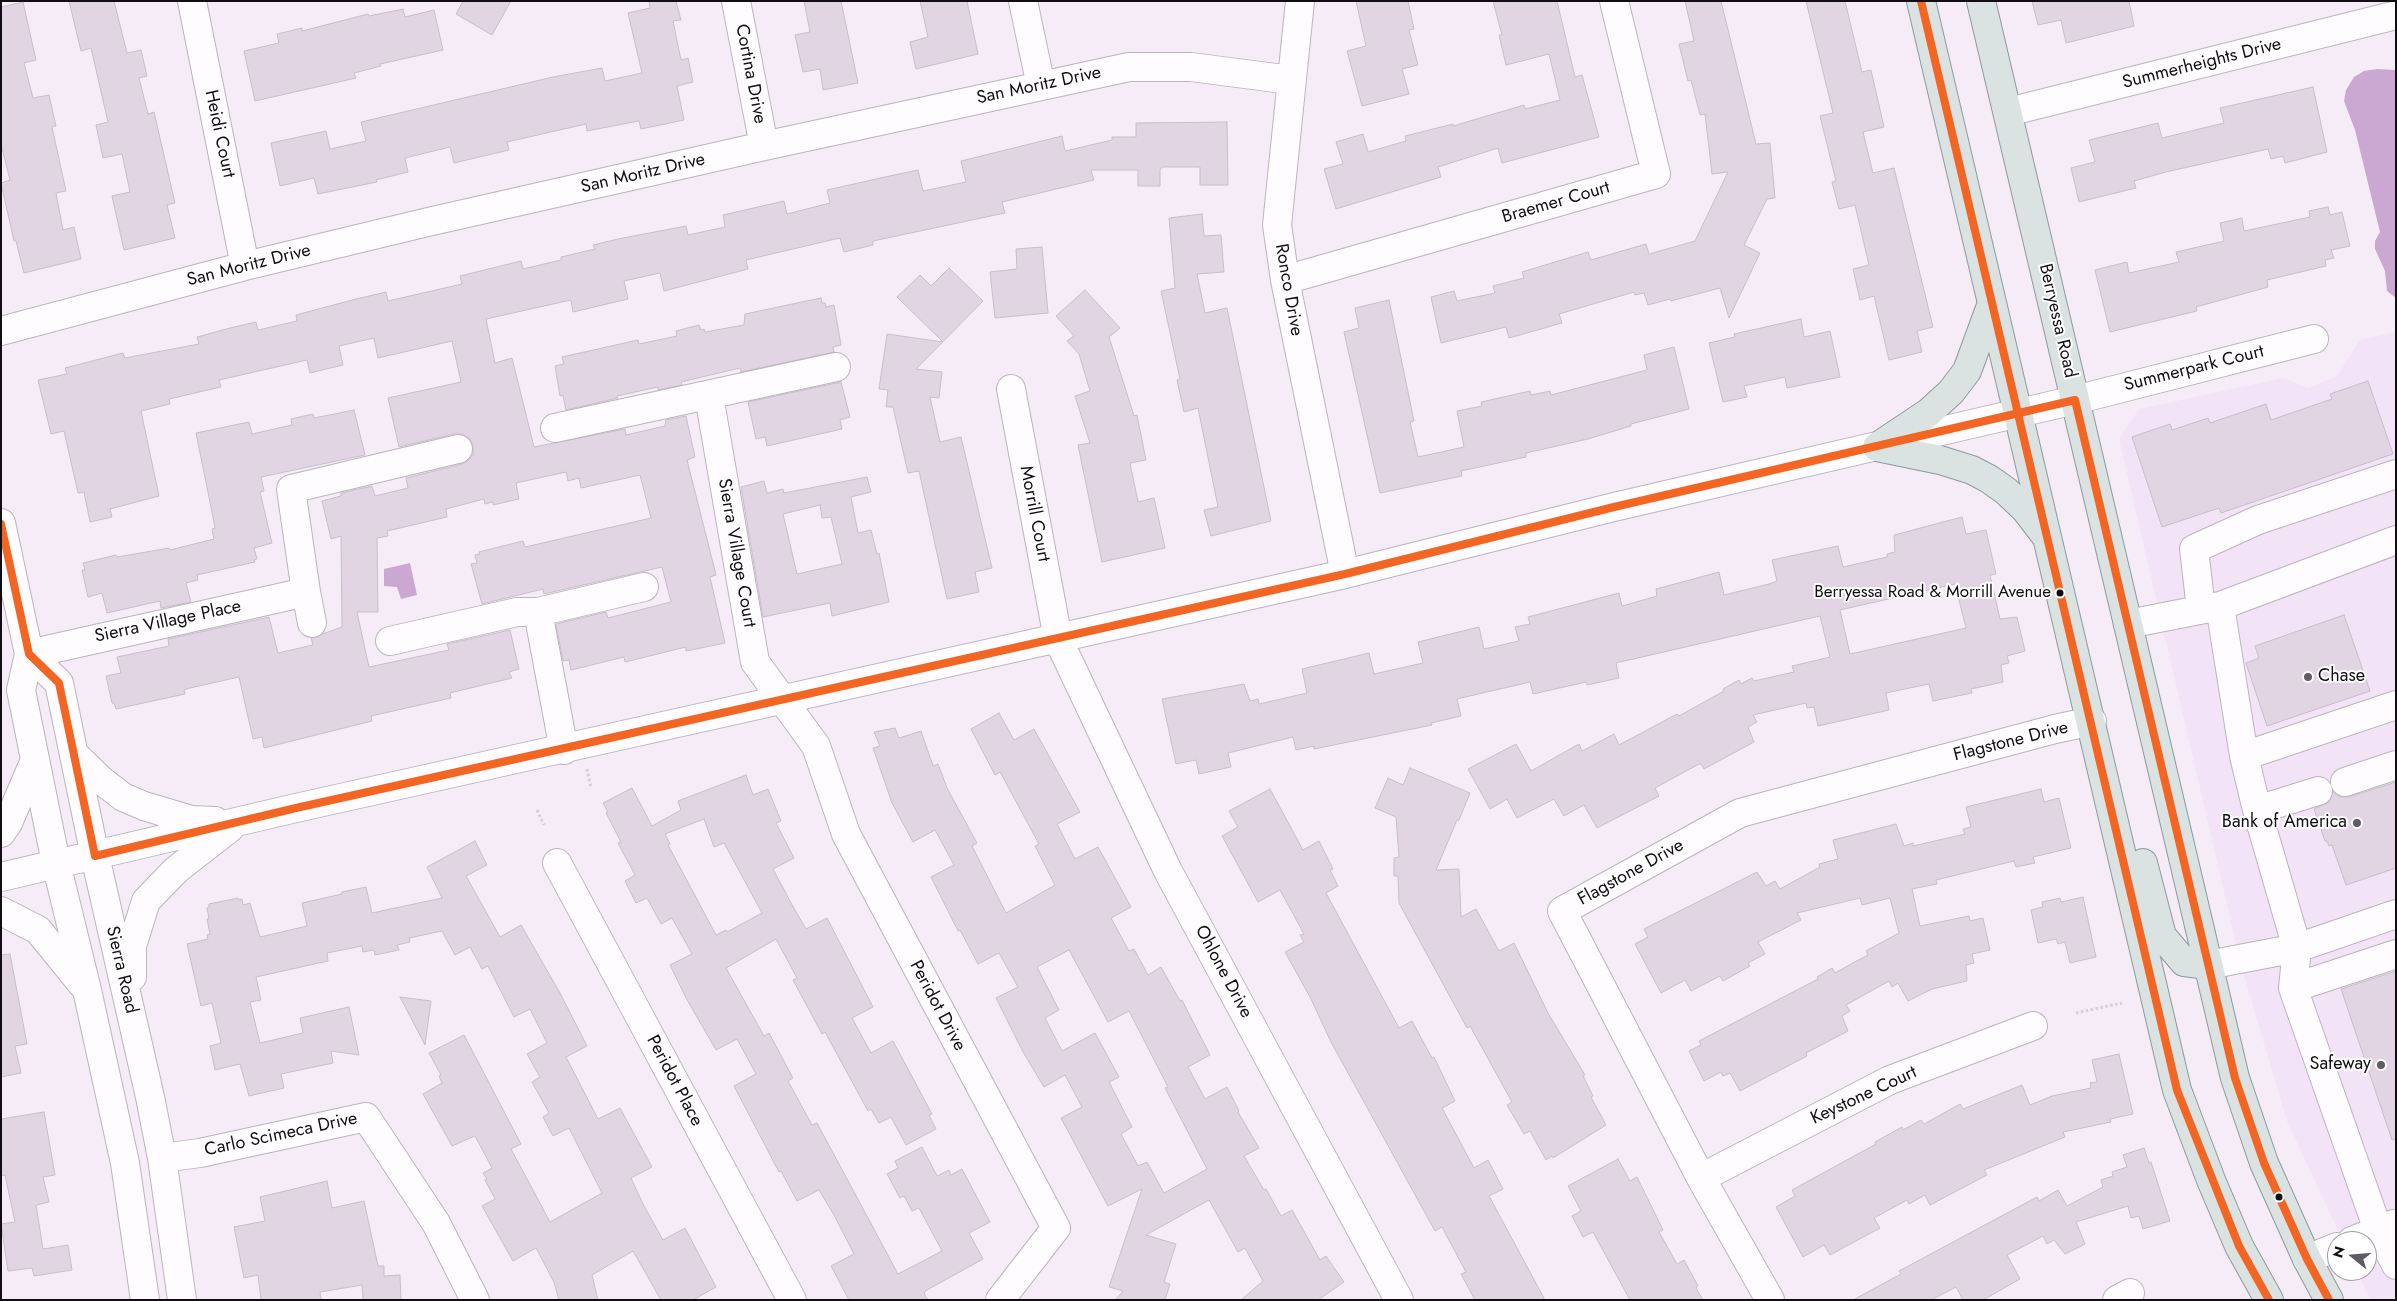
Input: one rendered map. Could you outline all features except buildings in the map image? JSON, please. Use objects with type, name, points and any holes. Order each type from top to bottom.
[{"type":"main road","points":[[1921,1],[2049,540],[2059,593],[2092,721],[2177,1090],[2211,1180],[2239,1246],[2268,1300]]},
{"type":"main road","name":"Berryessa Road","points":[[1981,1],[2235,1078],[2264,1163],[2307,1259],[2329,1300]]},
{"type":"main road","points":[[1877,448],[1928,413],[1951,392],[1967,371],[1992,303]]},
{"type":"main road","points":[[1877,448],[1940,460],[1972,470],[1990,479],[2006,491],[2024,509],[2049,540]]},
{"type":"main road","points":[[2109,795],[2139,847],[2162,936],[2184,962],[2208,965]]},
{"type":"street","name":"Heidi Court","points":[[192,1],[245,266]]},
{"type":"street","name":"Cortina Drive","points":[[736,1],[764,146]]},
{"type":"street","points":[[1024,1],[1041,86]]},
{"type":"street","name":"Ronco Drive","points":[[1300,1],[1277,225],[1285,280],[1345,574]]},
{"type":"street","name":"Braemer Court","points":[[1285,280],[1656,174],[1614,1]]},
{"type":"street","name":"Summerheights Drive","points":[[2008,112],[2396,15]]},
{"type":"street","name":"San Moritz Drive","points":[[1,331],[245,266],[764,146],[1129,67],[1191,67],[1292,80]]},
{"type":"street","name":"Summerpark Court","points":[[237,822],[1345,574],[1623,505],[1877,448],[2018,412],[2075,400],[2314,339]]},
{"type":"street","points":[[555,428],[836,367]]},
{"type":"street","name":"Morrill Court","points":[[1011,389],[1058,639]]},
{"type":"street","name":"Sierra Village Court","points":[[709,396],[756,662],[784,700]]},
{"type":"street","points":[[312,622],[291,489],[458,449]]},
{"type":"street","points":[[2396,474],[2258,520],[2194,549],[2210,608],[2257,810],[2297,948],[2293,988],[2387,1227],[2396,1265]]},
{"type":"street","points":[[1,523],[29,654],[21,690],[56,864],[87,990],[125,1163],[145,1300]]},
{"type":"street","points":[[2128,624],[2210,608],[2396,540]]},
{"type":"street","points":[[390,641],[517,612],[538,612],[644,587]]},
{"type":"street","name":"Sierra Village Place","points":[[29,654],[306,592]]},
{"type":"street","points":[[538,612],[564,750]]},
{"type":"street","name":"Ohlone Drive","points":[[1058,639],[1168,871],[1399,1300]]},
{"type":"street","name":"Sierra Road","points":[[29,654],[59,683],[162,1158],[182,1300]]},
{"type":"street","name":"Peridot Drive","points":[[784,700],[816,746],[846,834],[1056,1228],[1000,1300]]},
{"type":"street","points":[[2244,756],[2396,705]]},
{"type":"street","name":"Flagstone Drive","points":[[1770,1300],[1701,1178],[1562,911],[1740,813],[2092,721]]},
{"type":"street","points":[[75,754],[101,780],[123,797],[144,806],[191,820],[237,822]]},
{"type":"street","points":[[1,833],[8,823],[35,760]]},
{"type":"street","points":[[2345,782],[2396,765]]},
{"type":"street","points":[[2257,810],[2318,791]]},
{"type":"street","points":[[1,876],[237,822]]},
{"type":"street","points":[[132,1016],[132,946],[146,901],[176,870],[237,822]]},
{"type":"street","name":"Peridot Place","points":[[557,863],[792,1300]]},
{"type":"street","points":[[1,910],[38,930],[87,990]]},
{"type":"street","points":[[2208,965],[2297,948],[2396,914]]},
{"type":"street","points":[[2293,988],[2396,954]]},
{"type":"street","name":"Keystone Court","points":[[1701,1178],[1890,1080],[2033,1026]]},
{"type":"street","name":"Carlo Scimeca Drive","points":[[162,1158],[200,1153],[366,1117],[436,1223],[475,1300]]},
{"type":"street","points":[[2307,1259],[2327,1251]]},
{"type":"path","points":[[538,810],[544,825]]},
{"type":"path","points":[[2076,1013],[2122,1003]]},
{"type":"shaded area","points":[[2377,69],[2396,70],[2396,298],[2387,291],[2385,271],[2375,249],[2375,241],[2380,232],[2355,130],[2344,101],[2346,90],[2354,77],[2364,71]]},
{"type":"shaded area","points":[[2396,332],[2396,1300],[2370,1300],[2361,1281],[2377,1281],[2377,1231],[2338,1231],[2287,1121],[2241,965],[2119,439],[2139,409],[2283,378],[2308,388],[2337,376],[2360,340]]},
{"type":"shaded area","points":[[410,563],[417,595],[401,599],[397,587],[384,586],[384,569]]},
{"type":"transit line","points":[[1921,1],[2177,1090],[2239,1246],[2269,1300]]},
{"type":"transit line","points":[[1,524],[29,654],[59,683],[95,856],[296,808],[1345,574],[1614,507],[2075,400],[2235,1078],[2264,1163],[2307,1259],[2329,1300]]},
{"type":"place","name":"Berryessa Road & Morrill Avenue","points":[[2060,593]]},
{"type":"place","name":"Chase","points":[[2308,677]]},
{"type":"place","name":"Bank of America","points":[[2357,823]]},
{"type":"place","name":"Safeway","points":[[2381,1065]]}]
